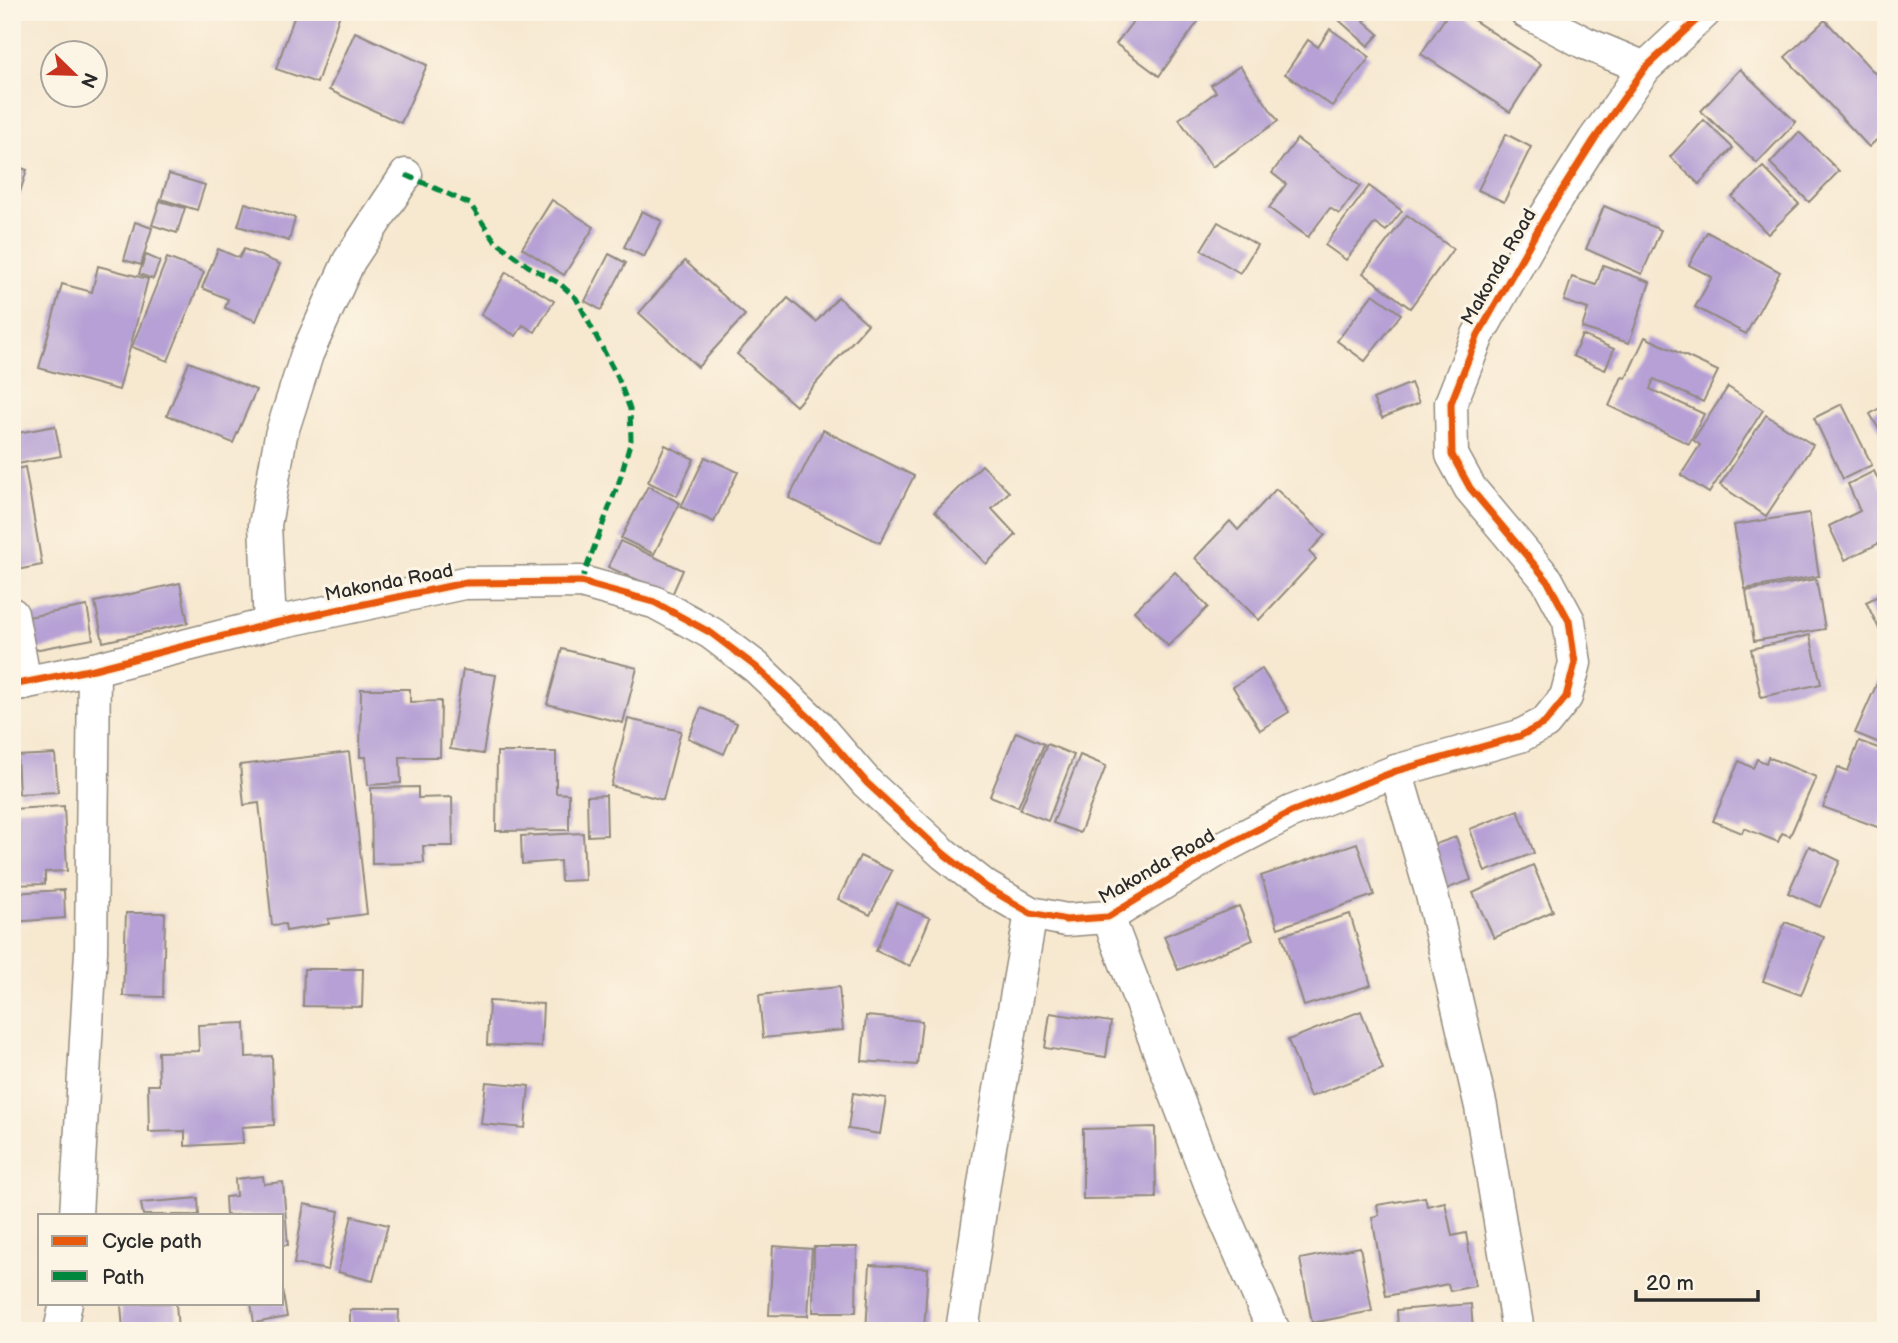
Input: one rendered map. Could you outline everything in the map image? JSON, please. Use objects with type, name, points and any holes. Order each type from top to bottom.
[{"type":"street","points":[[1526,12],[1585,43],[1646,68]]},
{"type":"street","name":"Makonda Road","points":[[19,684],[94,669],[270,624],[464,583],[580,582],[654,602],[711,633],[757,667],[815,723],[867,783],[944,854],[986,887],[1031,913],[1066,920],[1108,917],[1218,850],[1291,812],[1396,771],[1520,736],[1545,723],[1566,697],[1574,663],[1569,621],[1547,580],[1470,488],[1452,455],[1451,403],[1478,335],[1538,228],[1594,140],[1646,68],[1705,12]]},
{"type":"street","points":[[270,624],[265,525],[281,435],[307,354],[349,261],[406,176]]},
{"type":"street","points":[[12,614],[19,684]]},
{"type":"street","points":[[76,1214],[91,952],[94,669]]},
{"type":"street","points":[[1396,771],[1432,895],[1481,1107],[1518,1331]]},
{"type":"street","points":[[962,1331],[988,1158],[1031,913]]},
{"type":"street","points":[[1108,917],[1211,1186],[1274,1331]]},
{"type":"street","points":[[1507,1331],[1511,1300]]},
{"type":"street","points":[[60,1331],[66,1304]]},
{"type":"building","points":[[296,12],[340,14],[317,83],[276,69]]},
{"type":"building","points":[[1140,12],[1205,12],[1159,76],[1116,44]]},
{"type":"building","points":[[1330,12],[1372,12],[1364,21],[1379,34],[1368,46]]},
{"type":"building","points":[[1449,12],[1461,12],[1541,64],[1510,112],[1421,54]]},
{"type":"building","points":[[1825,20],[1886,85],[1886,131],[1869,147],[1785,57]]},
{"type":"building","points":[[1330,29],[1370,57],[1332,106],[1285,74],[1308,40],[1318,47]]},
{"type":"building","points":[[355,32],[427,65],[401,123],[329,90]]},
{"type":"building","points":[[1240,66],[1278,121],[1212,167],[1179,119],[1216,92],[1211,85]]},
{"type":"building","points":[[1740,69],[1796,122],[1757,163],[1701,111]]},
{"type":"building","points":[[1704,120],[1733,148],[1699,184],[1670,157]]},
{"type":"building","points":[[1799,132],[1839,171],[1809,202],[1770,163]]},
{"type":"building","points":[[1506,134],[1531,147],[1504,202],[1478,190]]},
{"type":"building","points":[[1297,139],[1360,186],[1339,214],[1330,208],[1308,237],[1269,208],[1286,184],[1272,173]]},
{"type":"building","points":[[12,165],[27,170],[13,214],[12,214]]},
{"type":"building","points":[[1763,167],[1799,204],[1768,234],[1732,197]]},
{"type":"building","points":[[169,174],[205,185],[197,210],[161,199]]},
{"type":"building","points":[[1369,186],[1402,211],[1386,231],[1375,223],[1346,260],[1325,245]]},
{"type":"building","points":[[552,200],[594,227],[564,275],[522,248]]},
{"type":"building","points":[[160,201],[185,208],[177,233],[152,225]]},
{"type":"building","points":[[245,203],[295,218],[289,241],[238,226]]},
{"type":"building","points":[[1604,206],[1661,230],[1642,274],[1586,249]]},
{"type":"building","points":[[642,211],[662,221],[644,257],[624,247]]},
{"type":"building","points":[[1407,215],[1453,249],[1410,308],[1363,273]]},
{"type":"building","points":[[135,222],[152,228],[141,265],[124,260]]},
{"type":"building","points":[[1218,222],[1257,245],[1240,273],[1201,250]]},
{"type":"building","points":[[1707,232],[1780,272],[1746,334],[1695,307],[1712,277],[1689,265]]},
{"type":"building","points":[[218,249],[239,258],[244,249],[280,264],[256,321],[225,308],[228,299],[202,288]]},
{"type":"building","points":[[609,254],[626,263],[601,310],[585,301]]},
{"type":"building","points":[[146,255],[160,261],[153,279],[139,274]]},
{"type":"building","points":[[167,258],[204,272],[168,361],[132,347]]},
{"type":"building","points":[[685,261],[745,315],[698,367],[639,313]]},
{"type":"building","points":[[1603,265],[1650,282],[1629,343],[1582,328],[1588,309],[1564,301],[1572,277],[1596,285]]},
{"type":"building","points":[[98,266],[148,279],[119,390],[39,368],[62,284],[92,292]]},
{"type":"building","points":[[506,272],[554,301],[535,332],[523,325],[516,336],[481,315]]},
{"type":"building","points":[[1373,294],[1401,314],[1365,361],[1337,341]]},
{"type":"building","points":[[838,297],[868,324],[796,406],[737,354],[788,298],[816,322]]},
{"type":"building","points":[[1582,335],[1614,349],[1605,370],[1573,356]]},
{"type":"building","points":[[1645,337],[1718,371],[1703,402],[1654,379],[1650,389],[1704,414],[1689,444],[1609,406],[1622,377],[1626,378]]},
{"type":"building","points":[[189,362],[256,390],[233,443],[167,415]]},
{"type":"building","points":[[1411,383],[1419,403],[1382,418],[1373,399]]},
{"type":"building","points":[[1728,387],[1763,410],[1709,493],[1681,475],[1700,445],[1693,440]]},
{"type":"building","points":[[1842,404],[1872,465],[1843,479],[1814,418]]},
{"type":"building","points":[[1886,404],[1886,441],[1870,414]]},
{"type":"building","points":[[1766,415],[1813,445],[1766,516],[1720,485]]},
{"type":"building","points":[[55,426],[61,456],[12,465],[12,434]]},
{"type":"building","points":[[823,430],[914,476],[880,543],[789,498]]},
{"type":"building","points":[[665,445],[694,459],[677,496],[648,482]]},
{"type":"building","points":[[705,457],[738,472],[714,522],[681,507]]},
{"type":"building","points":[[982,465],[1009,492],[992,509],[1016,535],[986,564],[935,511]]},
{"type":"building","points":[[25,467],[42,565],[12,571],[12,470]]},
{"type":"building","points":[[1874,471],[1886,496],[1886,540],[1845,560],[1829,526],[1860,511],[1848,484]]},
{"type":"building","points":[[648,486],[680,503],[654,554],[621,538]]},
{"type":"building","points":[[1276,489],[1325,535],[1309,552],[1316,559],[1259,620],[1195,558],[1230,521],[1238,530]]},
{"type":"building","points":[[1809,513],[1819,576],[1745,589],[1734,525]]},
{"type":"building","points":[[620,541],[683,570],[672,595],[608,567]]},
{"type":"building","points":[[1175,572],[1208,607],[1168,646],[1134,611]]},
{"type":"building","points":[[1816,579],[1825,629],[1754,641],[1746,591]]},
{"type":"building","points":[[180,583],[188,623],[103,642],[95,602]]},
{"type":"building","points":[[1886,592],[1886,643],[1866,602]]},
{"type":"building","points":[[87,606],[93,639],[23,652],[17,619]]},
{"type":"building","points":[[1810,635],[1821,684],[1761,697],[1751,649]]},
{"type":"building","points":[[562,649],[637,668],[623,723],[547,704]]},
{"type":"building","points":[[1262,669],[1289,712],[1260,730],[1233,687]]},
{"type":"building","points":[[463,670],[496,675],[483,754],[450,749]]},
{"type":"building","points":[[1882,672],[1886,674],[1886,738],[1882,744],[1855,733]]},
{"type":"building","points":[[361,689],[410,689],[410,702],[441,701],[440,757],[400,757],[401,783],[368,785],[366,757],[360,757]]},
{"type":"building","points":[[701,708],[737,723],[724,754],[688,738]]},
{"type":"building","points":[[628,719],[681,731],[663,800],[611,786]]},
{"type":"building","points":[[1016,732],[1044,744],[1018,807],[990,796]]},
{"type":"building","points":[[1859,741],[1886,751],[1886,812],[1880,828],[1823,807],[1838,767],[1848,771]]},
{"type":"building","points":[[1047,744],[1074,755],[1048,821],[1020,810]]},
{"type":"building","points":[[349,752],[367,914],[328,919],[329,924],[286,931],[285,924],[272,925],[259,803],[244,805],[240,765]]},
{"type":"building","points":[[497,752],[556,752],[556,793],[569,794],[569,830],[496,831]]},
{"type":"building","points":[[55,754],[58,792],[19,794],[17,756]]},
{"type":"building","points":[[1080,755],[1106,766],[1080,833],[1053,823]]},
{"type":"building","points":[[1768,757],[1816,777],[1790,836],[1782,833],[1778,842],[1744,828],[1742,833],[1713,821],[1739,761],[1753,768],[1757,759],[1766,763]]},
{"type":"building","points":[[418,787],[418,798],[452,797],[453,846],[423,846],[424,863],[372,864],[371,788]]},
{"type":"building","points":[[606,795],[607,835],[588,836],[587,796]]},
{"type":"building","points":[[64,806],[67,871],[45,872],[45,884],[12,885],[12,809]]},
{"type":"building","points":[[1518,810],[1534,853],[1485,872],[1470,829]]},
{"type":"building","points":[[583,833],[585,880],[561,881],[560,861],[522,864],[521,836]]},
{"type":"building","points":[[1456,837],[1471,880],[1443,890],[1427,847]]},
{"type":"building","points":[[1357,843],[1374,895],[1278,928],[1261,876]]},
{"type":"building","points":[[1809,846],[1840,861],[1820,907],[1788,893]]},
{"type":"building","points":[[860,856],[892,871],[870,915],[838,899]]},
{"type":"building","points":[[1533,865],[1553,911],[1494,938],[1473,893]]},
{"type":"building","points":[[64,890],[65,918],[12,922],[12,893]]},
{"type":"building","points":[[896,903],[930,918],[910,966],[876,951]]},
{"type":"building","points":[[1239,906],[1253,940],[1178,970],[1164,936]]},
{"type":"building","points":[[126,913],[165,913],[163,997],[123,996]]},
{"type":"building","points":[[1350,914],[1371,985],[1304,1006],[1282,935]]},
{"type":"building","points":[[1785,922],[1824,937],[1801,995],[1763,981]]},
{"type":"building","points":[[304,969],[363,969],[362,1007],[303,1006]]},
{"type":"building","points":[[839,987],[843,1030],[763,1038],[759,995]]},
{"type":"building","points":[[489,1001],[543,1004],[541,1047],[487,1045]]},
{"type":"building","points":[[1361,1011],[1383,1069],[1310,1097],[1288,1040]]},
{"type":"building","points":[[1050,1013],[1111,1022],[1106,1057],[1045,1048]]},
{"type":"building","points":[[866,1016],[922,1021],[917,1065],[862,1061]]},
{"type":"building","points":[[245,1023],[246,1057],[272,1056],[274,1125],[242,1127],[243,1143],[185,1146],[185,1131],[149,1132],[148,1085],[159,1085],[158,1052],[199,1051],[198,1025]]},
{"type":"building","points":[[486,1082],[529,1086],[525,1128],[481,1124]]},
{"type":"building","points":[[853,1093],[886,1098],[880,1134],[848,1129]]},
{"type":"building","points":[[1155,1127],[1156,1198],[1083,1199],[1083,1129]]},
{"type":"building","points":[[263,1176],[264,1184],[283,1182],[288,1245],[284,1245],[284,1214],[226,1214],[225,1197],[236,1196],[235,1179]]},
{"type":"building","points":[[1425,1197],[1427,1206],[1445,1202],[1452,1236],[1466,1233],[1475,1286],[1450,1291],[1448,1284],[1386,1296],[1372,1217],[1379,1215],[1377,1205]]},
{"type":"building","points":[[198,1198],[199,1214],[143,1214],[141,1203]]},
{"type":"building","points":[[304,1204],[339,1211],[328,1270],[294,1264]]},
{"type":"building","points":[[352,1216],[388,1225],[373,1281],[338,1272]]},
{"type":"building","points":[[773,1246],[812,1249],[808,1316],[769,1315]]},
{"type":"building","points":[[814,1247],[857,1247],[856,1312],[813,1312]]},
{"type":"building","points":[[1360,1247],[1372,1311],[1312,1323],[1300,1259]]},
{"type":"building","points":[[870,1265],[928,1268],[924,1331],[866,1331]]},
{"type":"building","points":[[284,1300],[287,1317],[254,1323],[251,1304],[284,1304]]},
{"type":"building","points":[[121,1304],[176,1304],[178,1331],[123,1331]]},
{"type":"building","points":[[1471,1304],[1473,1331],[1398,1331],[1397,1310]]},
{"type":"building","points":[[350,1310],[399,1310],[398,1331],[350,1331]]},
{"type":"marked path","points":[[406,175],[470,204],[495,241],[528,266],[559,283],[576,298],[618,378],[630,409],[631,440],[620,479],[581,582]]},
{"type":"cycle path","points":[[12,685],[94,669],[270,624],[464,583],[581,582],[654,602],[711,633],[756,667],[815,723],[867,783],[944,854],[986,887],[1031,913],[1066,920],[1108,917],[1218,850],[1291,812],[1396,771],[1520,736],[1545,723],[1566,697],[1575,663],[1569,621],[1547,580],[1470,488],[1452,455],[1451,403],[1478,335],[1545,217],[1594,140],[1645,68],[1705,12]]}]
